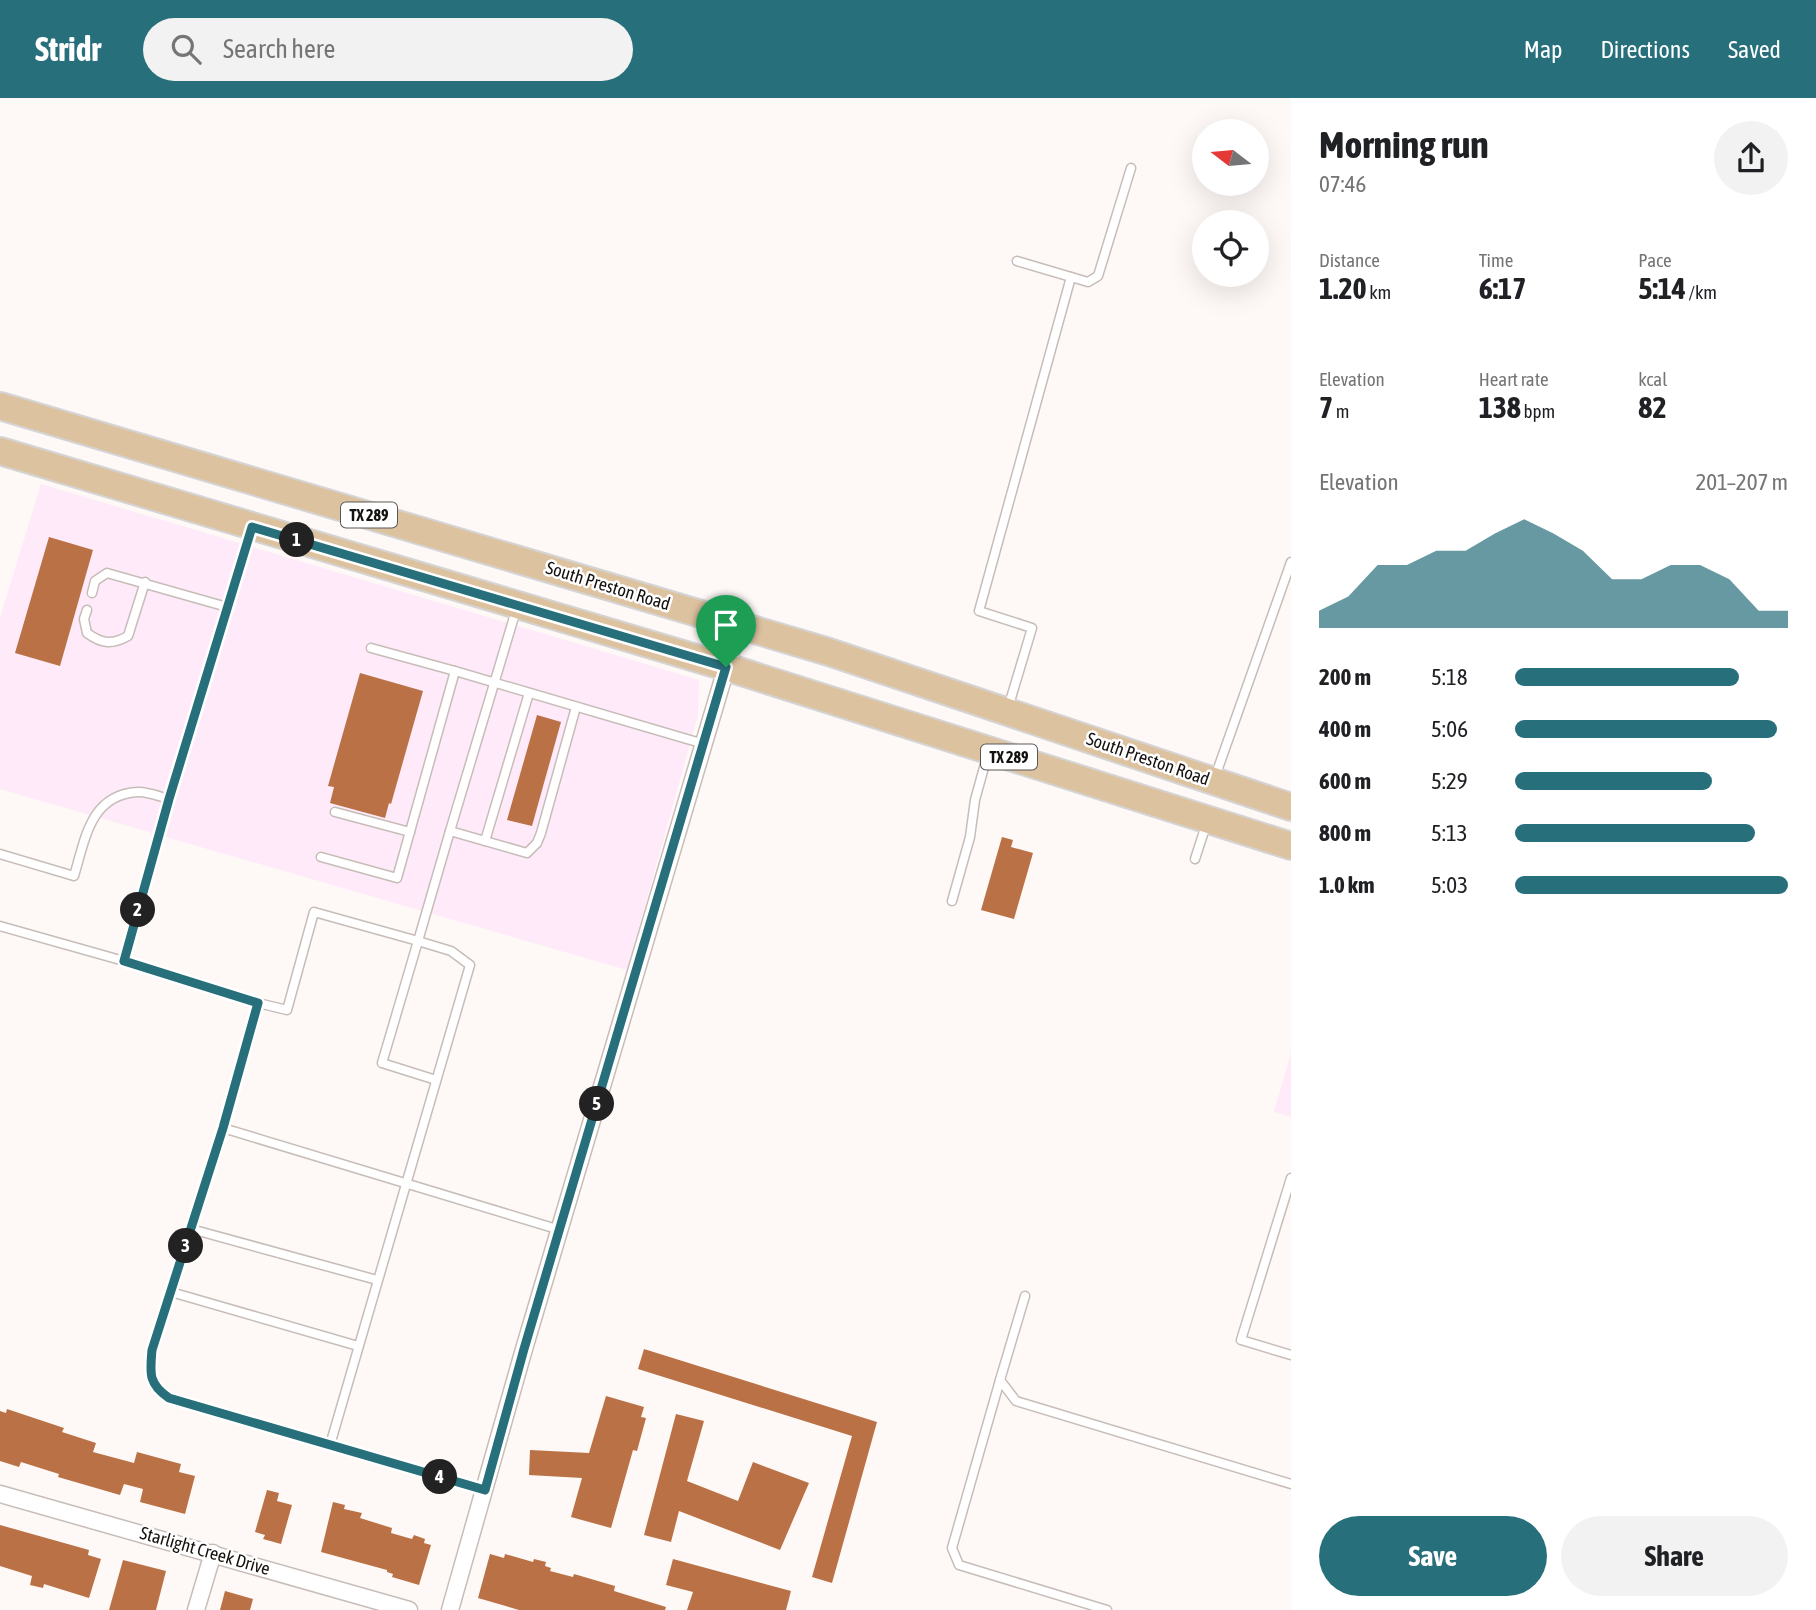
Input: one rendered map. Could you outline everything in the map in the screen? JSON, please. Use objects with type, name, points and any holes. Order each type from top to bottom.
[{"type":"main road","name":"South Preston Road","points":[[0,406],[739,625],[1007,710],[1291,807]]},
{"type":"main road","name":"TX 289","points":[[0,451],[726,667],[1291,846]]},
{"type":"street","points":[[450,1610],[739,625]]},
{"type":"street","name":"Starlight Creek Drive","points":[[0,1494],[410,1610]]},
{"type":"street","points":[[196,1610],[214,1553]]},
{"type":"lane","points":[[1017,261],[1088,282],[1098,276],[1130,167]]},
{"type":"lane","points":[[1007,710],[1032,628],[979,611],[1071,277]]},
{"type":"lane","points":[[124,961],[169,799],[252,527]]},
{"type":"lane","points":[[1214,781],[1291,562]]},
{"type":"lane","points":[[92,593],[95,581],[107,573],[227,607]]},
{"type":"lane","points":[[87,610],[84,618],[87,633],[99,642],[116,642],[128,636],[145,582]]},
{"type":"lane","points":[[436,1080],[382,1063],[518,605]]},
{"type":"lane","points":[[371,648],[704,744]]},
{"type":"lane","points":[[321,857],[397,878],[455,671]]},
{"type":"lane","points":[[485,841],[529,693]]},
{"type":"lane","points":[[450,831],[527,853],[537,843],[576,707]]},
{"type":"lane","points":[[952,901],[970,837],[975,800],[989,750]]},
{"type":"lane","points":[[0,853],[74,876],[90,822],[99,808],[121,796],[139,791],[169,799]]},
{"type":"lane","points":[[335,812],[410,832]]},
{"type":"lane","points":[[1195,859],[1208,821]]},
{"type":"lane","points":[[0,926],[287,1010],[314,912],[451,950],[470,965],[330,1445]]},
{"type":"lane","points":[[258,1003],[223,1128],[152,1350],[150,1373],[157,1390],[169,1398],[485,1490]]},
{"type":"lane","points":[[223,1128],[560,1230]]},
{"type":"lane","points":[[1291,1178],[1241,1340],[1291,1355]]},
{"type":"lane","points":[[191,1229],[377,1280]]},
{"type":"lane","points":[[171,1292],[358,1346]]},
{"type":"lane","points":[[1025,1296],[952,1548],[960,1565],[1107,1610]]},
{"type":"lane","points":[[1000,1380],[1016,1401],[1291,1484]]},
{"type":"shaded area","points":[[41,484],[699,680],[698,715],[627,970],[0,789],[0,618]]},
{"type":"shaded area","points":[[1291,1053],[1291,1117],[1274,1112]]},
{"type":"building","points":[[49,537],[93,550],[60,666],[15,653]]},
{"type":"building","points":[[360,673],[423,691],[385,818],[330,803],[334,787],[328,786]]},
{"type":"building","points":[[537,715],[561,722],[532,826],[507,820]]},
{"type":"building","points":[[1002,837],[1013,840],[1011,847],[1033,853],[1014,919],[981,910]]},
{"type":"building","points":[[644,1349],[877,1422],[832,1583],[812,1577],[852,1436],[638,1369]]},
{"type":"building","points":[[606,1396],[644,1407],[641,1417],[646,1418],[637,1451],[633,1450],[611,1528],[571,1517],[582,1478],[529,1475],[530,1450],[589,1453]]},
{"type":"building","points":[[7,1409],[64,1428],[62,1432],[96,1443],[93,1452],[134,1463],[137,1452],[181,1464],[179,1472],[195,1476],[185,1514],[140,1502],[143,1489],[124,1484],[120,1495],[58,1477],[59,1474],[21,1462],[19,1467],[0,1461],[0,1411],[6,1413]]},
{"type":"building","points":[[676,1414],[704,1421],[687,1481],[738,1501],[753,1462],[809,1483],[780,1550],[679,1511],[671,1542],[644,1535]]},
{"type":"building","points":[[267,1490],[279,1493],[277,1501],[292,1505],[281,1544],[263,1539],[265,1535],[255,1532]]},
{"type":"building","points":[[333,1502],[345,1505],[344,1509],[362,1513],[360,1518],[392,1528],[391,1533],[412,1539],[414,1535],[425,1539],[424,1543],[431,1545],[419,1585],[392,1577],[393,1574],[387,1570],[321,1552]]},
{"type":"building","points":[[0,1525],[89,1550],[88,1555],[101,1559],[89,1598],[44,1584],[43,1588],[30,1585],[32,1576],[0,1566]]},
{"type":"building","points":[[490,1554],[504,1558],[505,1554],[533,1562],[534,1559],[546,1562],[545,1566],[551,1568],[550,1571],[573,1577],[574,1574],[615,1586],[614,1591],[666,1607],[665,1610],[519,1610],[478,1598]]},
{"type":"building","points":[[673,1559],[791,1591],[786,1610],[687,1610],[693,1592],[666,1585]]},
{"type":"building","points":[[123,1560],[166,1571],[156,1610],[109,1610]]},
{"type":"building","points":[[225,1591],[253,1599],[250,1610],[220,1610]]},
{"type":"route","points":[[252,527],[726,667],[524,1349],[485,1490],[169,1398],[157,1390],[150,1373],[152,1350],[223,1128],[258,1003],[124,961],[169,799],[252,527]]}]
